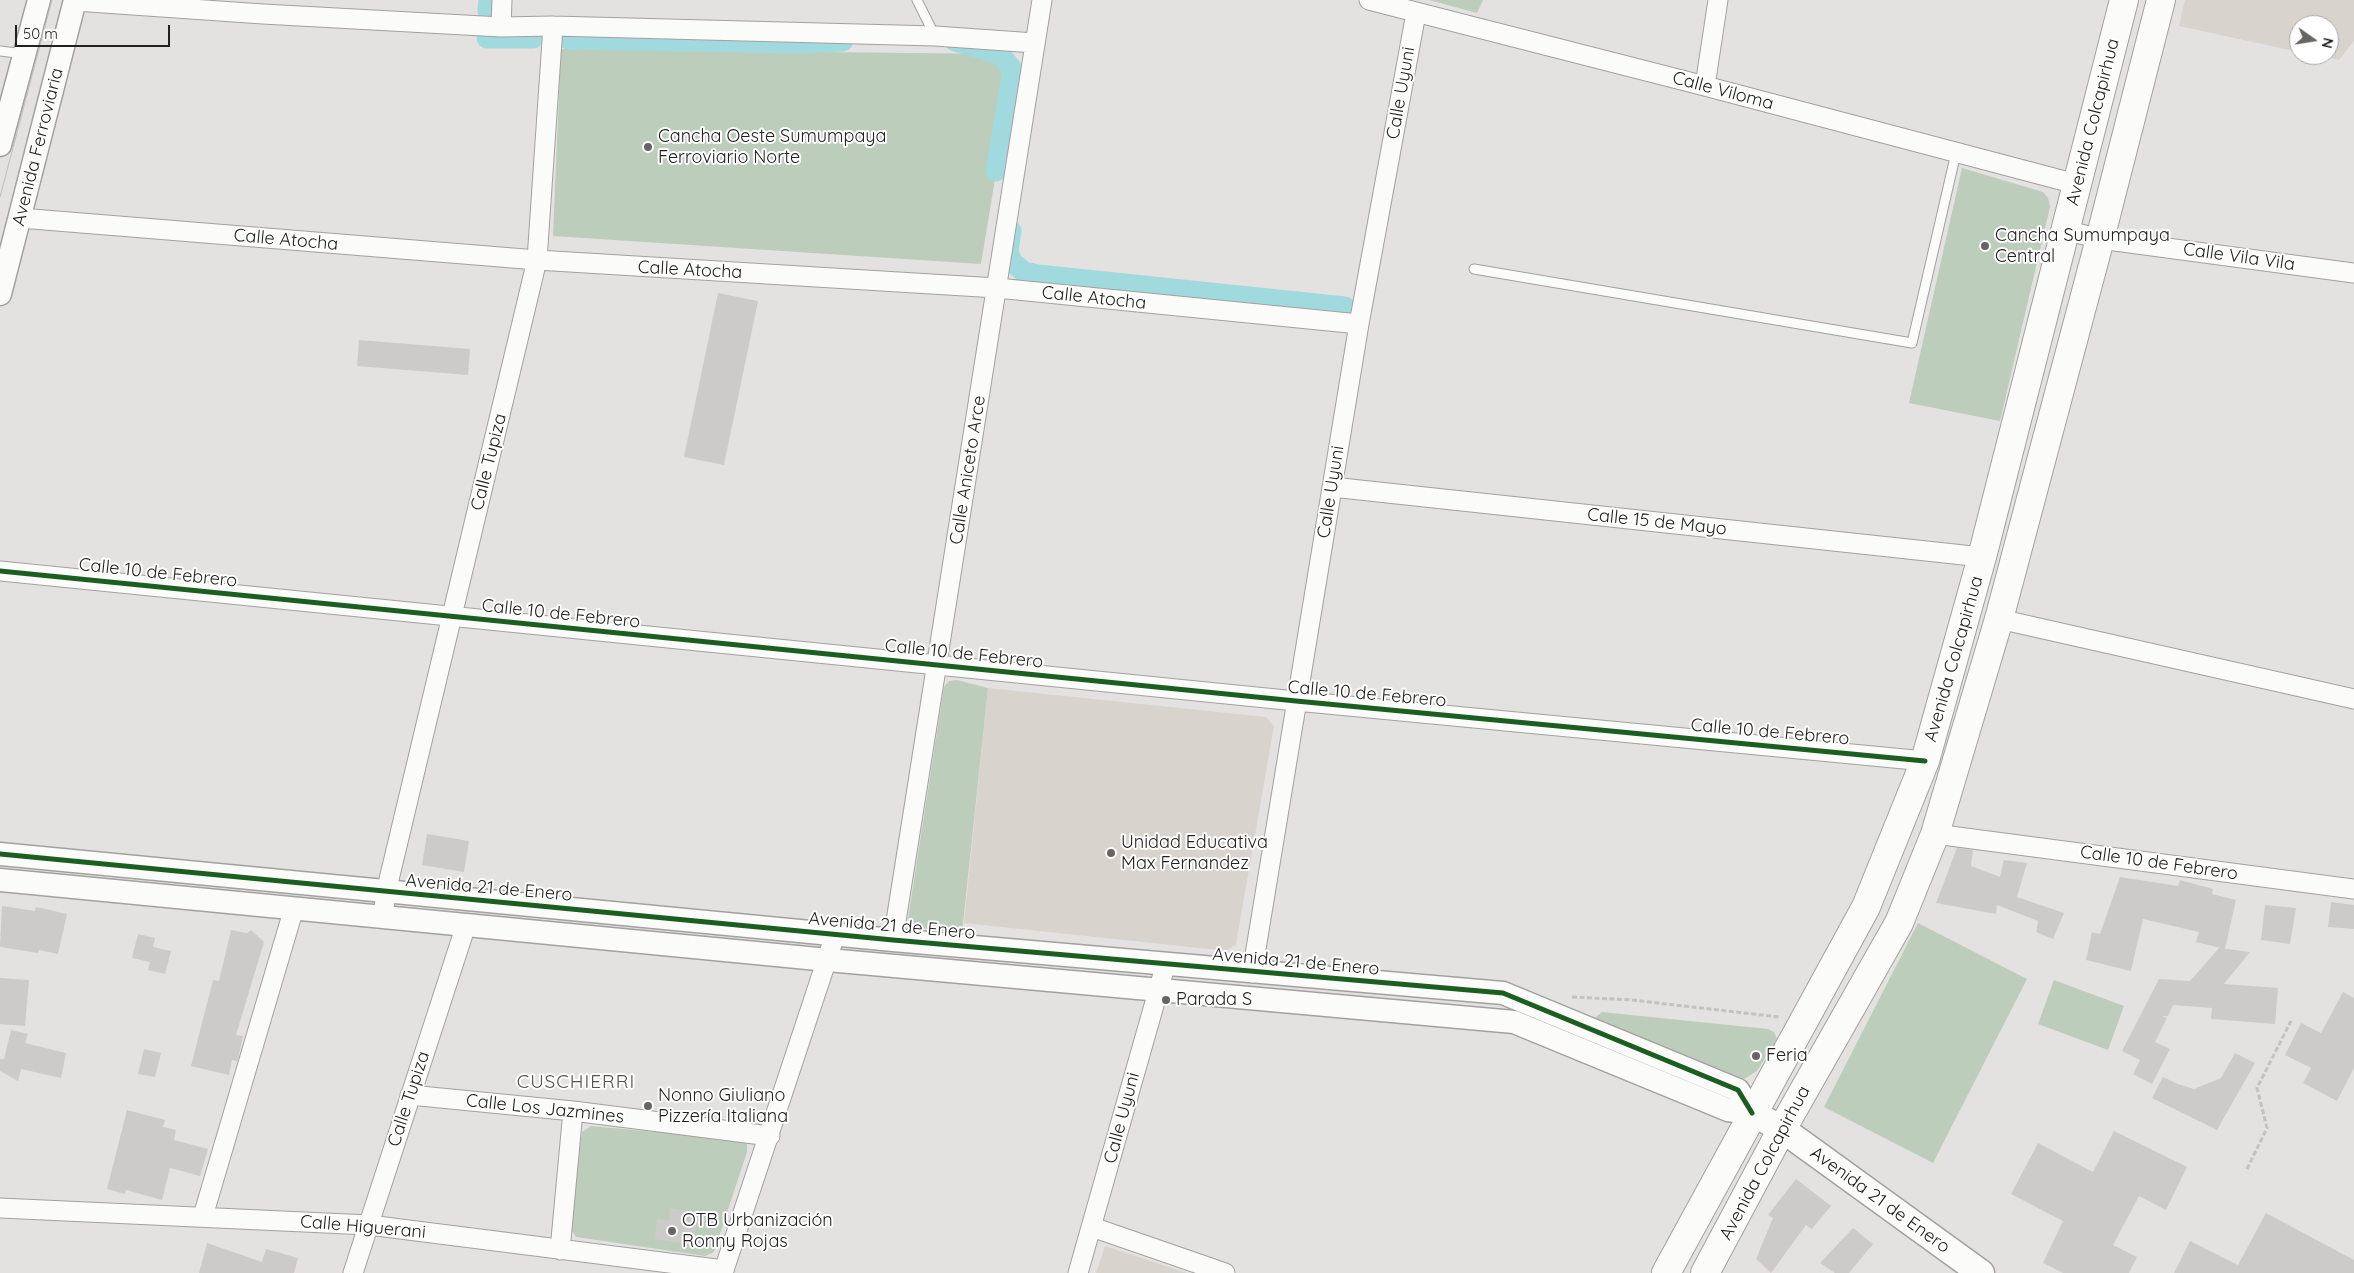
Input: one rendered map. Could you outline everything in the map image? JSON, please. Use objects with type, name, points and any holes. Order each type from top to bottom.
[{"type":"main road","name":"Avenida Colcapirhua","points":[[1666,1273],[1866,907],[1926,760],[1982,557],[2124,0]]},
{"type":"main road","name":"Avenida Colcapirhua","points":[[1705,1273],[1782,1129],[1899,923],[1935,834],[1998,619],[2100,239],[2161,0]]},
{"type":"main road","name":"Avenida 21 de Enero","points":[[1752,1113],[1782,1129],[1981,1273]]},
{"type":"street","name":"Avenida Ferroviaria","points":[[0,145],[39,0]]},
{"type":"street","name":"Avenida Ferroviaria","points":[[0,294],[75,0]]},
{"type":"street","points":[[75,0],[265,7],[500,27],[553,26],[935,36],[1035,43]]},
{"type":"street","points":[[500,27],[502,0]]},
{"type":"street","name":"Calle Aniceto Arce","points":[[893,940],[1042,0]]},
{"type":"street","name":"Calle Viloma","points":[[1368,0],[1705,86],[2076,184]]},
{"type":"street","points":[[1705,86],[1718,0]]},
{"type":"street","name":"Calle Uyuni","points":[[1252,973],[1359,324],[1416,13]]},
{"type":"street","name":"Calle Tupiza","points":[[383,916],[386,892],[537,260],[553,26]]},
{"type":"street","name":"Calle Atocha","points":[[20,218],[537,260],[997,288],[1359,324]]},
{"type":"street","name":"Calle Vila Vila","points":[[2065,230],[2100,239],[2354,273]]},
{"type":"street","name":"Calle 15 de Mayo","points":[[1332,487],[1982,557]]},
{"type":"street","name":"Calle 10 de Febrero","points":[[0,571],[1296,701],[1926,760]]},
{"type":"street","points":[[1998,619],[2354,699]]},
{"type":"street","name":"Calle 10 de Febrero","points":[[1935,834],[2354,889]]},
{"type":"street","name":"Avenida 21 de Enero","points":[[0,854],[836,935],[1503,994],[1738,1090],[1752,1113]]},
{"type":"street","name":"Avenida 21 de Enero","points":[[0,880],[828,960],[1514,1022],[1728,1110],[1752,1113]]},
{"type":"street","points":[[203,1216],[294,908]]},
{"type":"street","name":"Calle Tupiza","points":[[354,1273],[466,926]]},
{"type":"street","points":[[724,1271],[836,935]]},
{"type":"street","name":"Calle Uyuni","points":[[1078,1273],[1166,964]]},
{"type":"street","name":"Calle Los Jazmines","points":[[410,1095],[573,1111],[770,1136]]},
{"type":"street","points":[[560,1250],[573,1111]]},
{"type":"street","name":"Calle Higuerani","points":[[0,1208],[369,1225],[724,1271]]},
{"type":"street","points":[[1092,1226],[1225,1273]]},
{"type":"lane","points":[[917,0],[935,36]]},
{"type":"lane","points":[[0,51],[25,54]]},
{"type":"lane","points":[[1474,269],[1912,343],[1956,153]]},
{"type":"path","points":[[1563,997],[1632,1000],[1805,1020]]},
{"type":"path","points":[[2247,1169],[2267,1128],[2258,1088],[2291,1021]]},
{"type":"shaded area","points":[[2185,0],[2354,0],[2354,41],[2339,60],[2339,15],[2289,15],[2289,50],[2179,26]]},
{"type":"shaded area","name":"Unidad Educativa Max Fernandez","points":[[988,688],[1266,717],[1274,726],[1236,944],[1227,951],[964,923]]},
{"type":"shaded area","points":[[1105,1246],[1187,1273],[1096,1273]]},
{"type":"green space","points":[[1429,0],[1483,0],[1477,13]]},
{"type":"green space","points":[[561,49],[1000,54],[1013,70],[981,264],[553,236]]},
{"type":"green space","points":[[1962,168],[2043,192],[2048,198],[2050,207],[2000,421],[1909,403]]},
{"type":"green space","points":[[957,680],[988,688],[962,933],[911,927],[908,919],[944,687],[949,681]]},
{"type":"green space","points":[[1918,923],[2027,979],[1933,1163],[1824,1107]]},
{"type":"green space","points":[[2054,980],[2124,1006],[2108,1050],[2038,1024]]},
{"type":"green space","points":[[1602,1012],[1768,1029],[1774,1032],[1777,1039],[1757,1071],[1744,1079],[1600,1023],[1596,1017]]},
{"type":"green space","points":[[591,1126],[744,1140],[747,1144],[747,1152],[714,1252],[705,1256],[576,1237],[568,1225],[582,1132]]},
{"type":"building","points":[[718,293],[758,301],[724,465],[684,457]]},
{"type":"building","points":[[359,340],[470,349],[468,375],[357,366]]},
{"type":"building","points":[[427,834],[469,841],[464,872],[422,865]]},
{"type":"building","points":[[1957,848],[1973,850],[1971,866],[2000,877],[2004,860],[2027,863],[2017,897],[2064,913],[2053,939],[2036,932],[2038,921],[1997,905],[1996,914],[1936,903]]},
{"type":"building","points":[[2120,877],[2178,886],[2180,880],[2213,889],[2212,894],[2236,900],[2225,949],[2196,942],[2199,932],[2143,919],[2131,971],[2086,960],[2092,932],[2100,934]]},
{"type":"building","points":[[2331,902],[2354,905],[2354,929],[2328,927]]},
{"type":"building","points":[[2265,905],[2296,908],[2290,944],[2261,940]]},
{"type":"building","points":[[2,906],[35,911],[36,907],[67,914],[58,954],[39,950],[38,953],[0,947]]},
{"type":"building","points":[[231,930],[247,933],[251,930],[264,942],[236,1035],[243,1036],[238,1059],[237,1061],[232,1060],[229,1075],[191,1066],[213,980],[219,981]]},
{"type":"building","points":[[138,934],[155,938],[153,947],[171,951],[165,974],[148,970],[150,962],[132,958]]},
{"type":"building","points":[[2219,948],[2250,952],[2224,984],[2278,988],[2275,1024],[2211,1019],[2212,1008],[2173,1005],[2168,1016],[2162,1016],[2167,1018],[2155,1042],[2170,1049],[2152,1084],[2133,1074],[2140,1060],[2122,1051],[2159,979],[2190,981]]},
{"type":"building","points":[[0,978],[29,980],[25,1026],[0,1024]]},
{"type":"building","points":[[2343,992],[2354,998],[2354,1068],[2337,1101],[2303,1083],[2311,1068],[2285,1055],[2301,1023],[2321,1033]]},
{"type":"building","points":[[11,1030],[28,1034],[25,1043],[66,1053],[61,1078],[21,1069],[18,1081],[0,1071],[0,1059],[4,1059]]},
{"type":"building","points":[[144,1049],[161,1053],[155,1077],[138,1074]]},
{"type":"building","points":[[2235,1053],[2255,1063],[2217,1130],[2152,1098],[2163,1077],[2194,1089],[2221,1078]]},
{"type":"building","points":[[127,1110],[165,1120],[163,1127],[176,1130],[174,1140],[208,1149],[200,1176],[170,1168],[162,1200],[126,1190],[125,1194],[107,1189]]},
{"type":"building","points":[[2114,1131],[2187,1167],[2166,1210],[2139,1196],[2113,1245],[2137,1257],[2129,1273],[2063,1273],[2043,1263],[2063,1221],[2011,1194],[2038,1143],[2093,1172]]},
{"type":"building","points":[[1796,1179],[1831,1206],[1812,1229],[1806,1225],[1771,1273],[1756,1259],[1773,1218],[1768,1215]]},
{"type":"building","name":"OTB Urbanización Ronny Rojas","points":[[670,1208],[700,1214],[692,1245],[655,1239],[657,1219],[669,1221]]},
{"type":"building","points":[[2266,1213],[2354,1260],[2354,1273],[2174,1273],[2190,1241],[2238,1265]]},
{"type":"building","points":[[1853,1228],[1873,1244],[1849,1273],[1835,1273],[1820,1263]]},
{"type":"building","points":[[207,1243],[262,1262],[266,1249],[298,1258],[294,1273],[199,1273]]},
{"type":"waterway","points":[[488,11],[489,0]]},
{"type":"waterway","points":[[487,38],[533,38]]},
{"type":"waterway","points":[[568,39],[797,43],[843,41]]},
{"type":"waterway","points":[[955,41],[1000,54],[1013,70],[996,171]]},
{"type":"waterway","points":[[1011,231],[1008,251],[1012,262],[1024,272],[1345,307]]},
{"type":"tram line","points":[[0,197],[52,0]]},
{"type":"cycle path","points":[[0,571],[1296,701],[1925,761]]},
{"type":"cycle path","points":[[0,854],[893,940],[1503,993],[1738,1090],[1752,1113]]},
{"type":"place","name":"Cancha Oeste Sumumpaya Ferroviario Norte","points":[[648,147]]},
{"type":"place","name":"Cancha Sumumpaya Central","points":[[1985,246]]},
{"type":"place","name":"Unidad Educativa Max Fernandez","points":[[1111,853]]},
{"type":"place","name":"Parada S","points":[[1166,1000]]},
{"type":"place","name":"Feria","points":[[1756,1056]]},
{"type":"place","name":"Nonno Giuliano Pizzería Italiana","points":[[648,1106]]},
{"type":"place","name":"OTB Urbanización Ronny Rojas","points":[[672,1231]]},
{"type":"district","name":"CUSCHIERRI","points":[[576,1082]]}]
